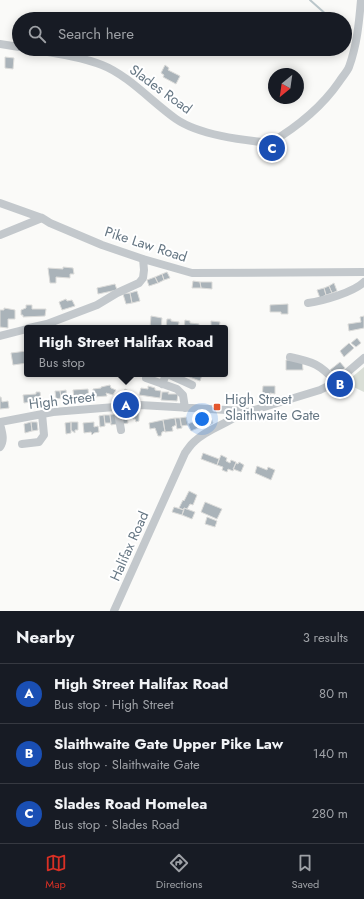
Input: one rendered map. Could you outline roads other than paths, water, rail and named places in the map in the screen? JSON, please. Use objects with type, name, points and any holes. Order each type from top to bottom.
[{"type":"street","name":"Slades Road","points":[[67,56],[103,65],[122,76],[177,120],[197,129],[220,136],[270,144],[289,132],[315,110],[336,86],[348,68],[355,47],[361,0]]},
{"type":"street","points":[[0,44],[12,47]]},
{"type":"street","name":"Pike Law Road","points":[[0,203],[42,218],[50,223],[102,245],[142,259],[192,273],[364,272]]},
{"type":"street","points":[[0,235],[42,218]]},
{"type":"street","points":[[42,325],[97,305],[117,293],[139,283],[143,278],[144,270],[142,259]]},
{"type":"street","points":[[308,303],[322,301],[336,296],[364,282]]},
{"type":"street","points":[[0,336],[24,329]]},
{"type":"street","points":[[290,357],[311,361],[325,369],[336,382]]},
{"type":"street","points":[[247,412],[320,390],[336,382],[364,358]]},
{"type":"street","points":[[162,384],[166,377]]},
{"type":"street","points":[[174,377],[192,385]]},
{"type":"street","points":[[146,378],[177,389],[183,395],[185,408]]},
{"type":"street","name":"High Street","points":[[0,423],[42,414],[140,405],[247,412]]},
{"type":"street","points":[[117,407],[121,430]]},
{"type":"street","name":"Halifax Road","points":[[114,611],[185,453],[194,441],[204,434],[247,412]]},
{"type":"street","points":[[22,444],[39,442],[44,435],[42,414]]},
{"type":"street","points":[[0,423],[3,439],[0,447]]},
{"type":"waterway","points":[[310,0],[324,12]]},
{"type":"place","name":"Slades Road Homelea","points":[[272,148]]},
{"type":"place","name":"Slaithwaite Gate Upper Pike Law","points":[[340,384]]},
{"type":"place","name":"High Street Halifax Road","points":[[126,405]]},
{"type":"place","name":"High Street Slaithwaite Gate","points":[[217,407]]}]
